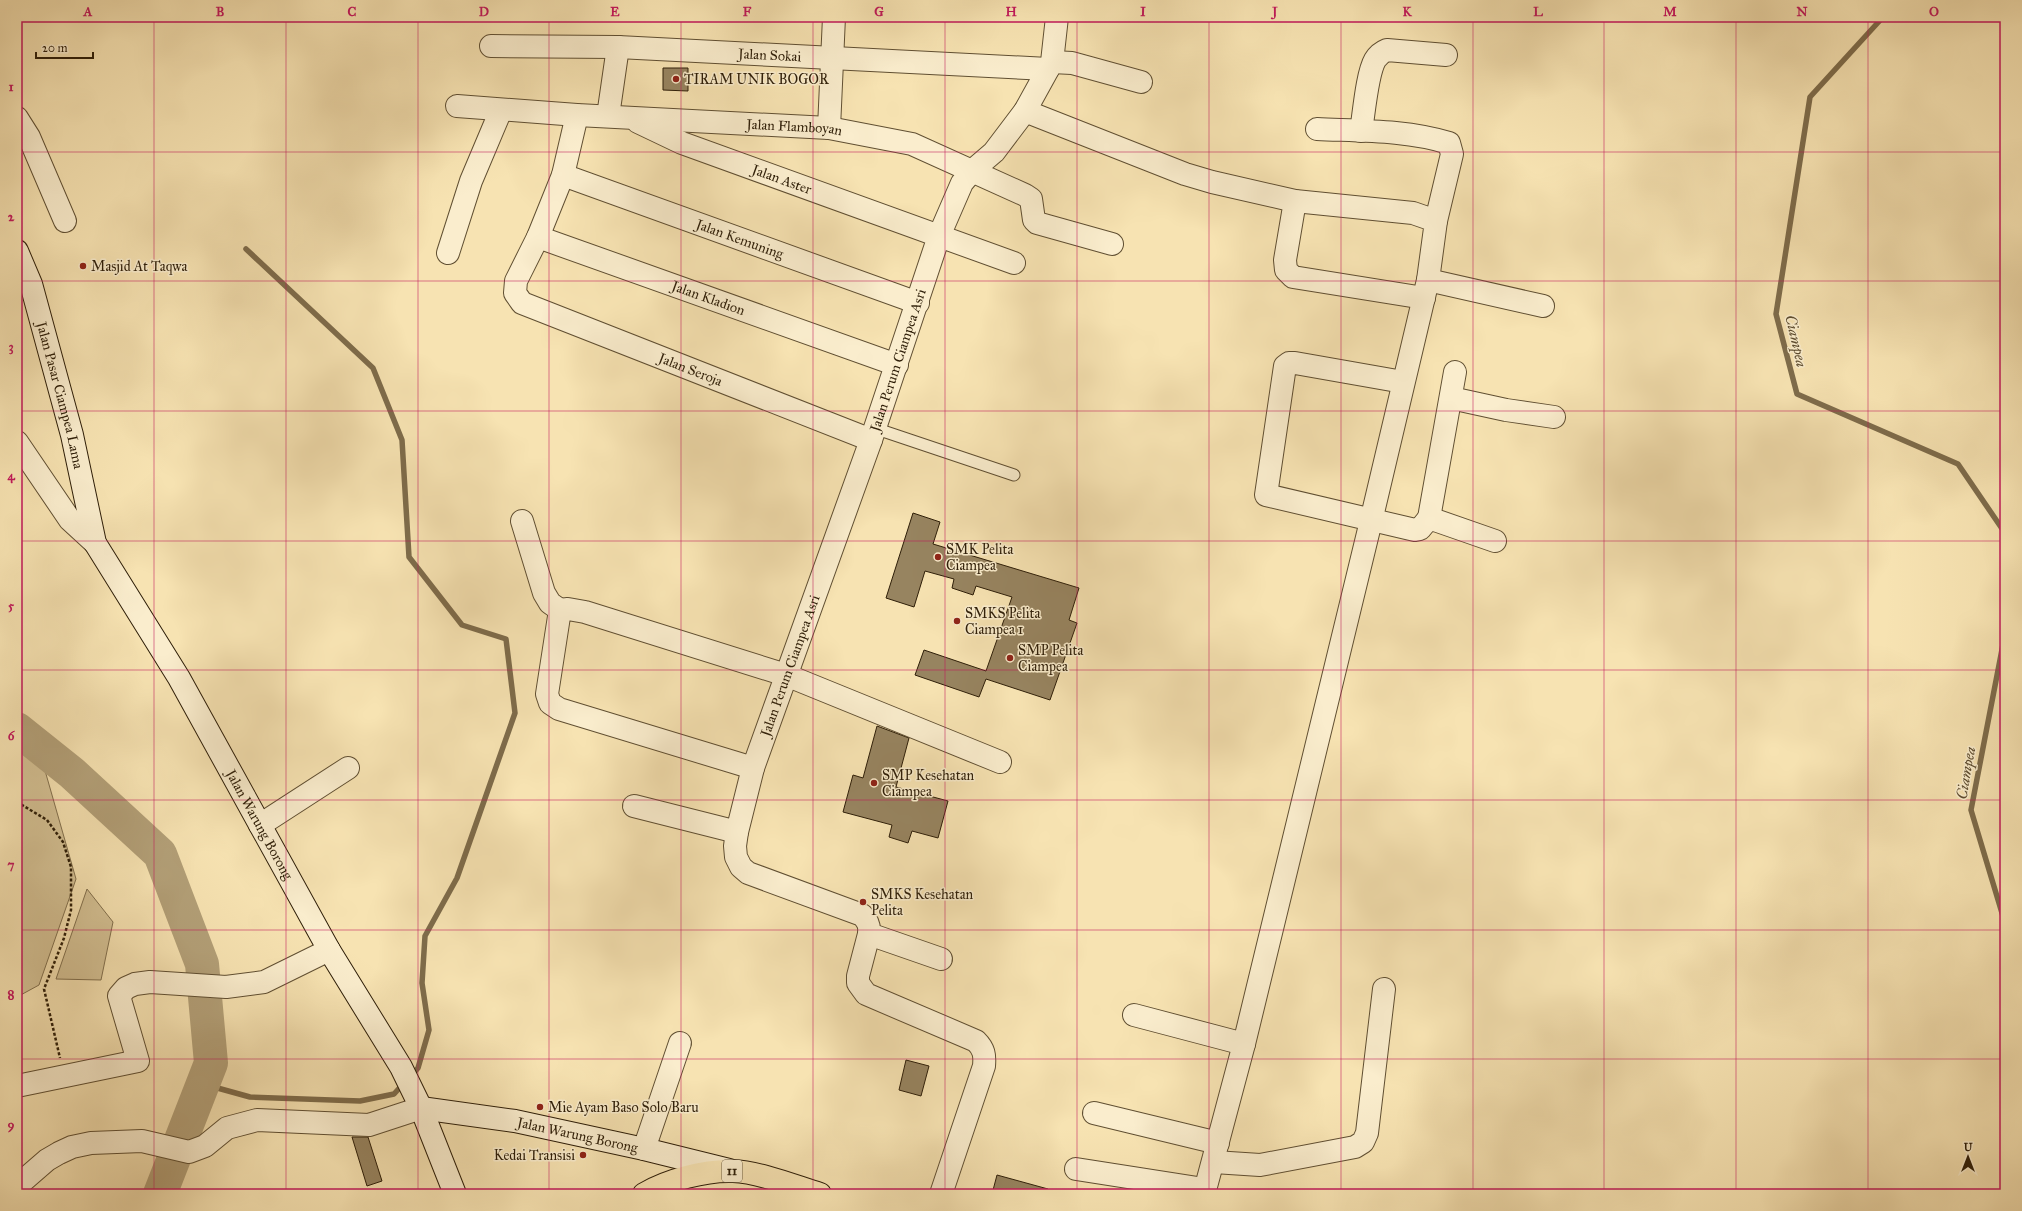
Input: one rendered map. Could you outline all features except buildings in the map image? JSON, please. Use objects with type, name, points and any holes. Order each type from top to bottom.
[{"type":"highway","name":"11","points":[[644,1194],[652,1189],[689,1176],[734,1171],[769,1178],[806,1192]]},
{"type":"street","points":[[829,128],[834,17]]},
{"type":"street","name":"Jalan Perum Ciampea Asri","points":[[869,934],[867,920],[862,915],[748,873],[741,867],[736,857],[737,832],[754,768],[872,434],[888,362],[918,303],[939,236],[962,183],[973,170],[994,152],[1025,111],[1050,66],[1057,17]]},
{"type":"street","name":"Jalan Sokai","points":[[491,46],[618,48],[1050,66],[1072,63],[1141,82]]},
{"type":"street","points":[[618,48],[618,117]]},
{"type":"street","points":[[1361,131],[1374,60],[1380,54],[1387,50],[1446,55]]},
{"type":"street","name":"Jalan Flamboyan","points":[[457,106],[577,115],[829,128],[912,144],[973,170],[1029,198],[1032,202],[1035,222],[1112,244]]},
{"type":"street","points":[[448,253],[471,181],[501,110]]},
{"type":"street","points":[[1025,111],[1184,174],[1294,201],[1413,213],[1436,221]]},
{"type":"street","points":[[538,237],[562,175],[577,115]]},
{"type":"street","name":"Jalan Aster","points":[[618,117],[682,143],[1014,263]]},
{"type":"street","points":[[17,118],[29,137],[65,221]]},
{"type":"street","points":[[1076,1168],[1204,1191],[1216,1152],[1244,1044],[1426,289],[1436,221],[1452,154],[1449,143],[1429,137],[1317,129]]},
{"type":"street","name":"Jalan Kemuning","points":[[562,175],[918,303]]},
{"type":"street","points":[[1294,201],[1284,260],[1286,270],[1293,277],[1426,289],[1543,306]]},
{"type":"street","name":"Jalan Seroja","points":[[538,237],[516,281],[515,293],[522,303],[872,434]]},
{"type":"street","name":"Jalan Kladion","points":[[538,237],[888,362]]},
{"type":"street","name":"Jalan Pasar Ciampea Lama","points":[[17,251],[31,284],[70,428],[95,543]]},
{"type":"street","points":[[1403,382],[1295,362],[1289,362],[1284,366],[1266,495],[1371,521],[1416,530],[1420,529],[1429,518],[1455,372]]},
{"type":"street","points":[[1451,398],[1554,417]]},
{"type":"street","points":[[17,442],[70,520],[95,543]]},
{"type":"street","points":[[1429,518],[1496,541]]},
{"type":"street","points":[[522,521],[544,593],[550,604],[560,610],[585,612],[786,675],[1000,762]]},
{"type":"street","name":"Jalan Warung Borong","points":[[95,543],[179,678],[329,950],[401,1067],[421,1108],[455,1194]]},
{"type":"street","points":[[560,610],[547,694],[550,703],[559,709],[754,768]]},
{"type":"street","points":[[260,825],[348,768]]},
{"type":"street","points":[[634,806],[737,832]]},
{"type":"street","points":[[941,960],[869,934],[858,976],[858,983],[866,994],[976,1041],[982,1046],[985,1054],[984,1066],[941,1194]]},
{"type":"street","points":[[17,1086],[138,1061],[119,996],[126,988],[135,984],[150,982],[177,985],[226,987],[264,982],[329,950]]},
{"type":"street","points":[[1094,1113],[1216,1152],[1246,1165],[1266,1164],[1356,1147],[1363,1142],[1367,1133],[1384,988]]},
{"type":"street","points":[[1134,1015],[1244,1044]]},
{"type":"street","points":[[644,1148],[680,1043]]},
{"type":"street","points":[[17,1186],[47,1160],[72,1147],[92,1143],[142,1141],[189,1152],[205,1146],[227,1128],[258,1120],[369,1125],[421,1108]]},
{"type":"street","name":"Jalan Warung Borong","points":[[421,1108],[515,1121],[644,1148],[734,1171]]},
{"type":"lane","points":[[872,434],[1014,475]]},
{"type":"path","points":[[17,802],[47,820],[63,842],[71,867],[71,910],[64,938],[44,988],[64,1076]]},
{"type":"shaded area","points":[[17,740],[44,767],[76,879],[39,985],[17,997]]},
{"type":"shaded area","points":[[87,889],[113,922],[101,980],[56,979]]},
{"type":"waterway","name":"Ciampea","points":[[1883,17],[1810,97],[1776,314],[1797,394],[1958,464],[2005,533]]},
{"type":"waterway","points":[[246,249],[373,368],[402,440],[409,557],[462,625],[506,639],[515,713],[457,878],[425,936],[422,983],[429,1030],[418,1068],[411,1076]]},
{"type":"waterway","name":"Ciampea","points":[[2005,624],[2005,634],[1971,810],[2005,923]]},
{"type":"waterway","points":[[17,729],[72,773],[160,854],[202,964],[211,1063],[160,1194]]},
{"type":"waterway","points":[[203,1084],[250,1097],[360,1101],[394,1094],[404,1083]]},
{"type":"place","name":"TIRAM UNIK BOGOR","points":[[676,79]]},
{"type":"place","name":"Masjid At Taqwa","points":[[83,266]]},
{"type":"place","name":"SMK Pelita Ciampea","points":[[938,557]]},
{"type":"place","name":"SMKS Pelita Ciampea 1","points":[[957,621]]},
{"type":"place","name":"SMP Pelita Ciampea","points":[[1010,658]]},
{"type":"place","name":"SMP Kesehatan Ciampea","points":[[874,783]]},
{"type":"place","name":"SMKS Kesehatan Pelita","points":[[863,902]]},
{"type":"place","name":"Mie Ayam Baso Solo Baru","points":[[540,1107]]},
{"type":"place","name":"Kedai Transisi","points":[[583,1155]]}]
